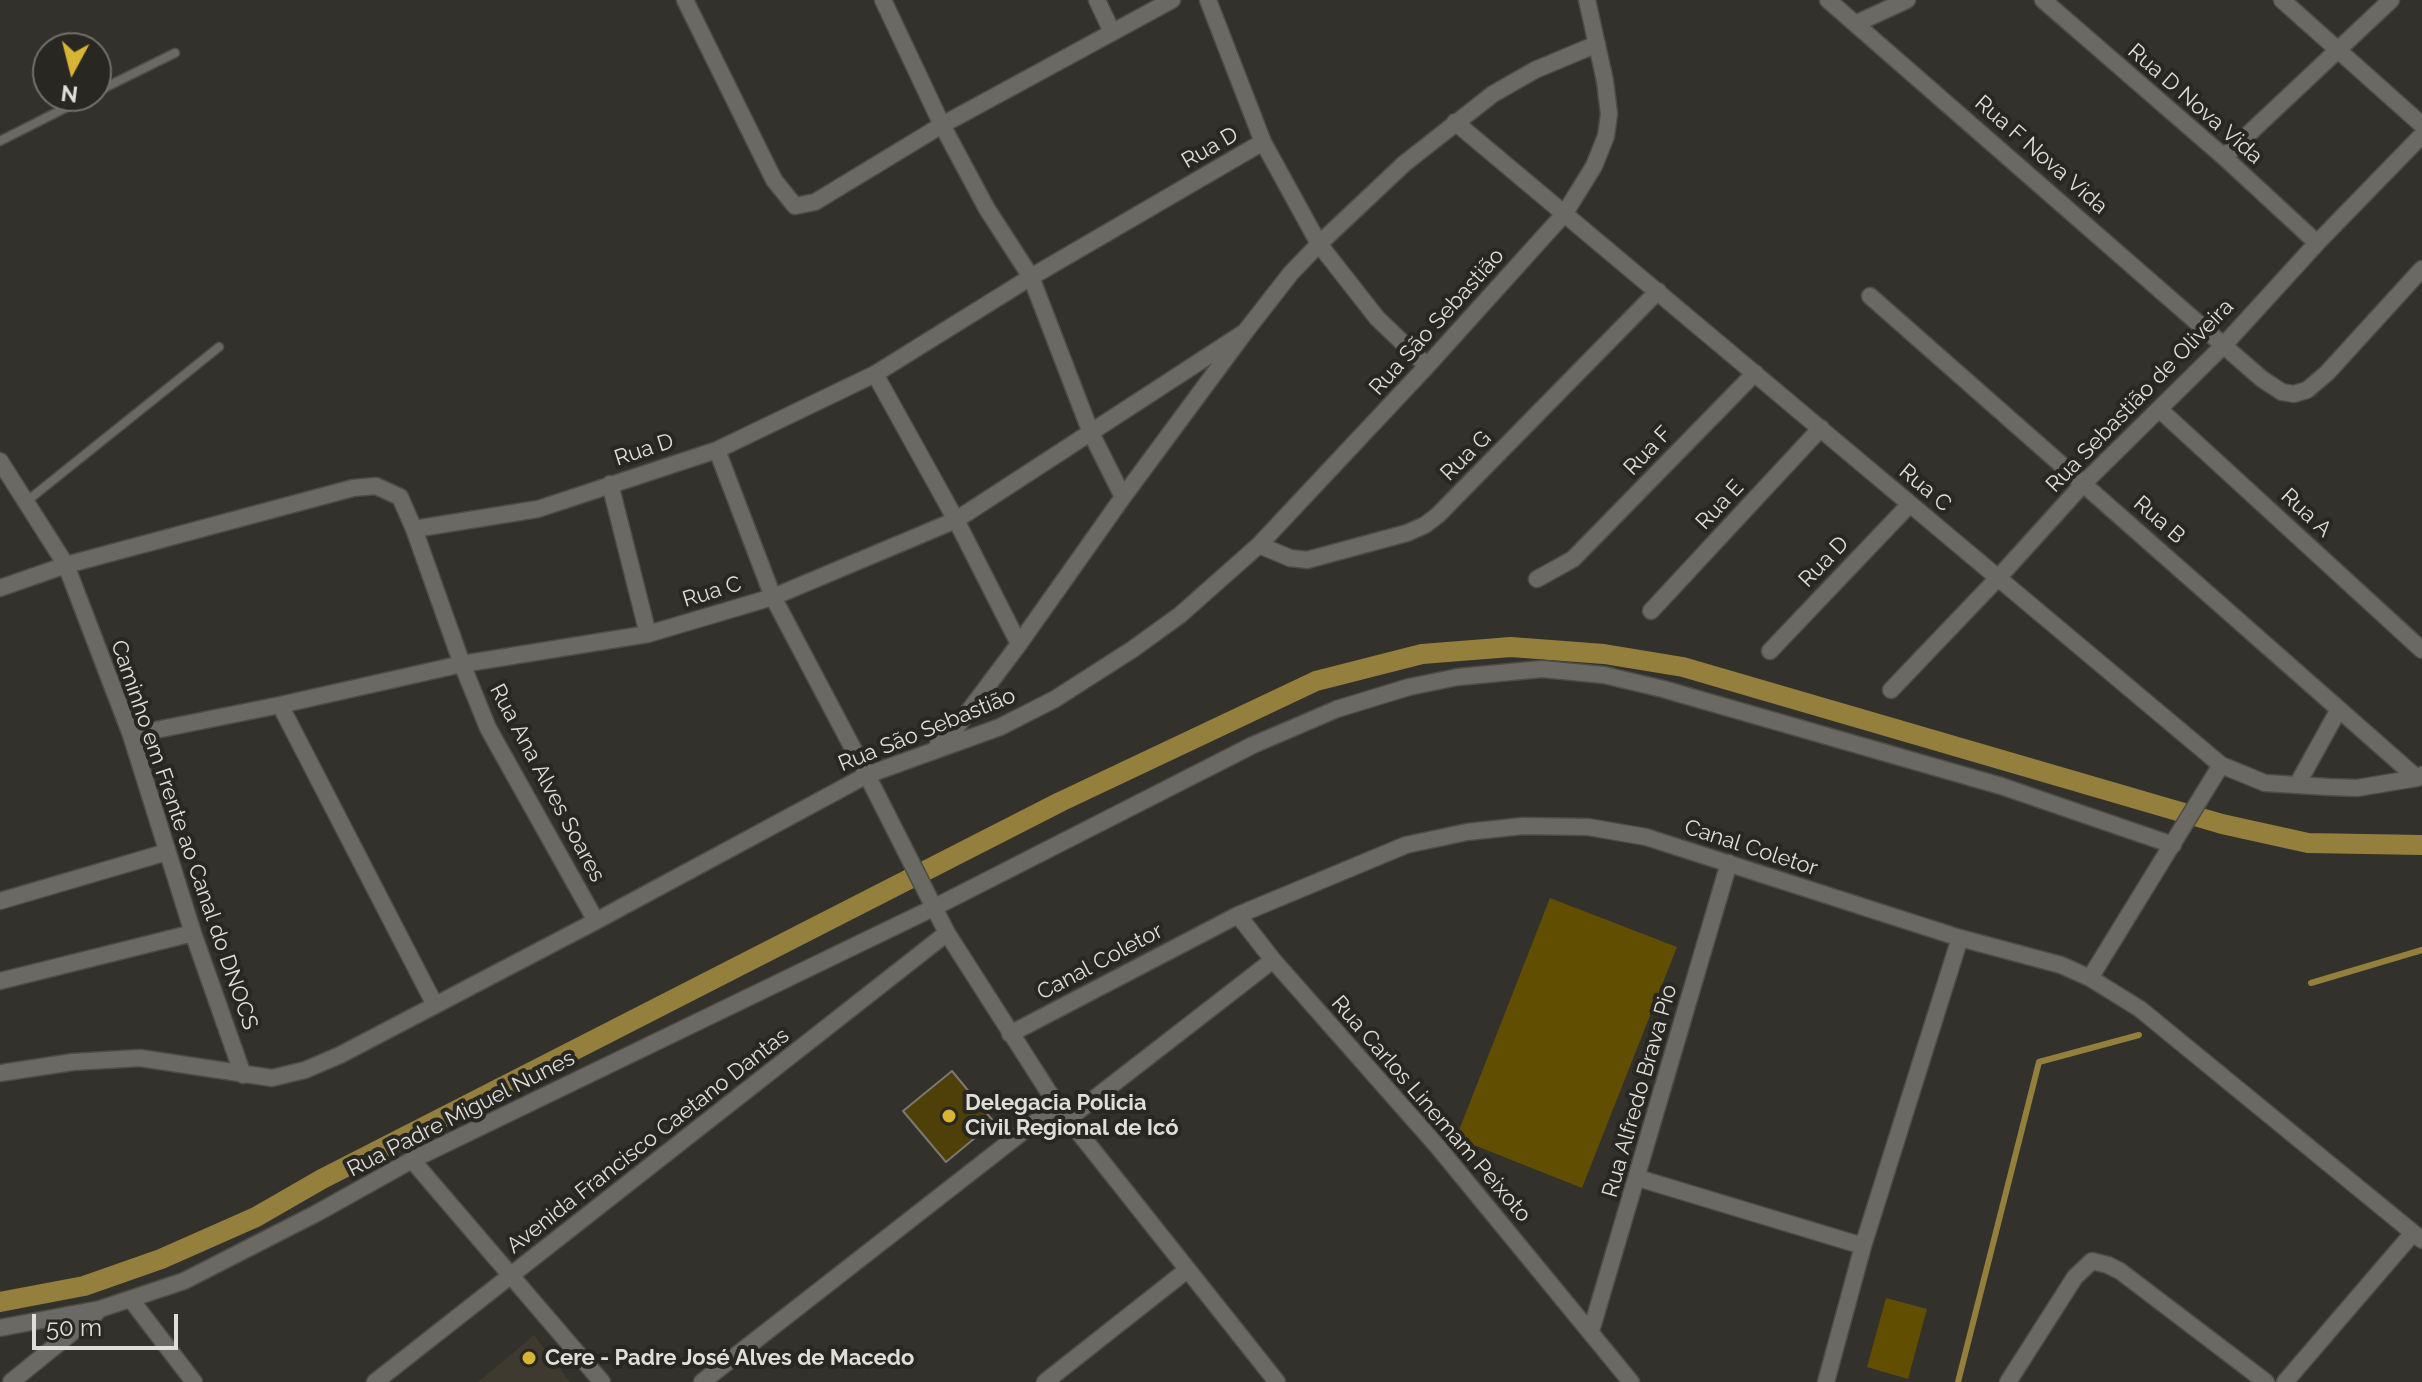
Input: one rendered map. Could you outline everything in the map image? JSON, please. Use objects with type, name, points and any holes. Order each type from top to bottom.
[{"type":"street","points":[[685,0],[759,153],[774,180],[795,206],[815,202],[942,125],[1172,0]]},
{"type":"street","points":[[883,0],[942,125],[987,209],[1031,277],[1091,433],[1123,497]]},
{"type":"street","points":[[1097,0],[1112,32]]},
{"type":"street","points":[[1208,0],[1263,142],[1319,244],[1377,318],[1427,366]]},
{"type":"street","name":"Rua São Sebastião","points":[[0,1073],[73,1062],[140,1058],[272,1078],[305,1070],[340,1055],[596,921],[867,775],[1000,727],[1055,699],[1133,649],[1180,615],[1259,545],[1565,213],[1594,166],[1606,136],[1609,114],[1587,0]]},
{"type":"street","name":"Rua F Nova Vida","points":[[1828,0],[2262,379],[2282,392],[2294,394],[2307,390],[2327,373],[2422,269]]},
{"type":"street","points":[[1857,23],[1907,0]]},
{"type":"street","name":"Rua D Nova Vida","points":[[2043,0],[2224,157],[2317,243]]},
{"type":"street","points":[[2282,0],[2422,125]]},
{"type":"street","points":[[2224,157],[2391,0]]},
{"type":"street","points":[[928,753],[953,732],[1123,497],[1291,273],[1405,163],[1455,122],[1493,94],[1535,70],[1597,44]]},
{"type":"street","name":"Rua C","points":[[1455,122],[2221,765],[2265,783],[2297,785],[2357,788],[2420,777]]},
{"type":"street","name":"Rua Sebastião de Oliveira","points":[[1891,690],[2084,483],[2224,345],[2422,135]]},
{"type":"street","name":"Rua D","points":[[414,529],[538,509],[717,450],[875,374],[1031,277],[1263,142]]},
{"type":"street","name":"Rua G","points":[[1259,545],[1290,558],[1307,560],[1407,533],[1425,525],[1658,291]]},
{"type":"street","name":"Rua B","points":[[1870,296],[2420,777]]},
{"type":"street","name":"Rua C","points":[[131,735],[462,664],[648,634],[773,597],[956,520],[1245,332]]},
{"type":"street","name":"Rua F","points":[[1537,579],[1573,559],[1755,373]]},
{"type":"street","points":[[875,374],[956,520],[1019,644]]},
{"type":"street","name":"Rua A","points":[[2159,409],[2422,650]]},
{"type":"street","name":"Rua E","points":[[1651,611],[1821,428]]},
{"type":"street","points":[[717,450],[773,597],[947,933],[1057,1105],[1277,1382]]},
{"type":"street","name":"Caminho em Frente ao Canal do DNOCS","points":[[0,461],[66,565],[131,735],[193,933],[243,1075]]},
{"type":"street","points":[[610,484],[648,634]]},
{"type":"street","points":[[0,588],[66,565],[353,488],[376,486],[400,497],[414,529]]},
{"type":"street","name":"Rua D","points":[[1770,651],[1910,504]]},
{"type":"street","name":"Rua Ana Alves Soares","points":[[414,529],[488,728],[596,921]]},
{"type":"street","name":"Rua Padre Miguel Nunes","points":[[0,1328],[132,1301],[184,1281],[412,1160],[933,908],[1253,745],[1337,709],[1421,685],[1458,677],[1542,669],[1604,675],[1679,693],[2177,838]]},
{"type":"street","points":[[280,705],[435,1005]]},
{"type":"street","points":[[2297,785],[2339,709]]},
{"type":"street","points":[[2090,978],[2221,765]]},
{"type":"street","name":"Canal Coletor","points":[[1010,1034],[1238,915],[1406,845],[1467,832],[1523,826],[1588,827],[1646,837],[1960,938],[2061,965],[2090,978],[2140,1009],[2417,1236]]},
{"type":"street","points":[[1,897],[167,852]]},
{"type":"street","name":"Rua Alfredo Brava Pio","points":[[1591,1331],[1729,863]]},
{"type":"street","name":"Rua Carlos Linemam Peixoto","points":[[1238,915],[1273,960],[1438,1147],[1631,1382]]},
{"type":"street","points":[[0,981],[193,933]]},
{"type":"street","name":"Avenida Francisco Caetano Dantas","points":[[375,1382],[947,933]]},
{"type":"street","points":[[1826,1382],[1863,1246],[1960,938]]},
{"type":"street","points":[[1068,1119],[1273,960]]},
{"type":"street","points":[[702,1382],[1057,1105]]},
{"type":"street","points":[[412,1160],[602,1382]]},
{"type":"street","points":[[1638,1178],[1863,1246]]},
{"type":"street","points":[[2285,1382],[2417,1236]]},
{"type":"street","points":[[2008,1382],[2075,1277],[2092,1261],[2120,1271],[2266,1382]]},
{"type":"street","points":[[1045,1382],[1187,1270]]},
{"type":"street","points":[[132,1301],[194,1382]]},
{"type":"street","points":[[11,1382],[100,1309]]},
{"type":"lane","points":[[112,84],[175,53]]},
{"type":"lane","points":[[0,141],[57,112]]},
{"type":"lane","points":[[27,501],[219,347]]},
{"type":"shaded area","points":[[1550,898],[1677,947],[1582,1188],[1456,1138]]},
{"type":"shaded area","points":[[1886,1298],[1927,1309],[1908,1379],[1867,1367]]},
{"type":"shaded area","name":"Cere - Padre José Alves de Macedo","points":[[534,1335],[570,1382],[478,1382]]},
{"type":"building","name":"Delegacia Policia Civil Regional de Icó","points":[[952,1071],[994,1122],[946,1162],[903,1111]]},
{"type":"waterway","points":[[0,1302],[84,1286],[161,1259],[256,1217],[322,1179],[1060,802],[1316,681],[1422,654],[1511,647],[1604,654],[1683,667],[2222,824],[2308,843],[2422,845]]},
{"type":"waterway","points":[[2311,983],[2422,950]]},
{"type":"waterway","points":[[1958,1382],[2039,1062],[2139,1035]]},
{"type":"place","name":"Delegacia Policia Civil Regional de Icó","points":[[949,1116]]},
{"type":"place","name":"Cere - Padre José Alves de Macedo","points":[[529,1358]]}]
